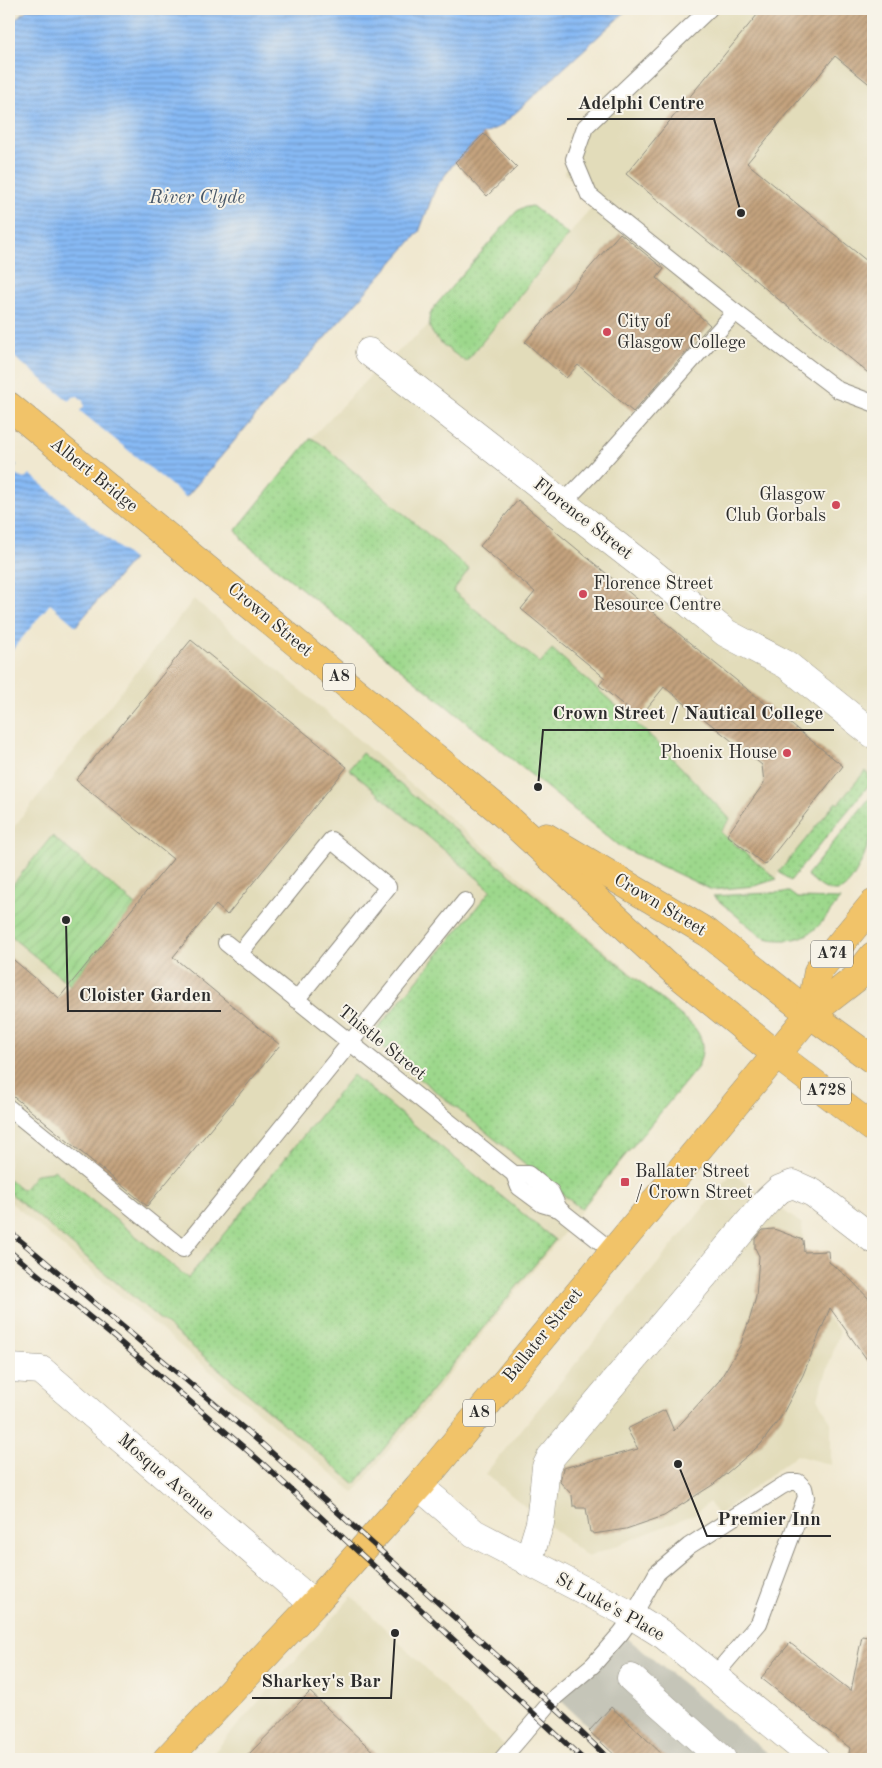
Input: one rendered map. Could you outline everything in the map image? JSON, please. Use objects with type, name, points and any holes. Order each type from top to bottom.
[{"type":"main road","name":"Albert Bridge","points":[[9,406],[179,545]]},
{"type":"main road","name":"Crown Street","points":[[179,545],[499,810],[676,972],[777,1055]]},
{"type":"main road","name":"Crown Street","points":[[499,810],[708,933],[810,1014],[873,1060]]},
{"type":"main road","name":"Ballater Street","points":[[810,1014],[818,971],[873,904]]},
{"type":"main road","name":"Ballater Street","points":[[167,1759],[314,1604],[419,1486],[810,1014],[855,979],[873,956]]},
{"type":"main road","name":"A728","points":[[777,1055],[873,1128]]},
{"type":"street","name":"Florence Street","points":[[369,352],[726,633],[787,666],[873,734]]},
{"type":"street","points":[[528,1562],[540,1524],[546,1467],[551,1457],[780,1189],[794,1184],[813,1193],[873,1239]]},
{"type":"street","name":"Mosque Avenue","points":[[11,1368],[41,1370],[314,1604]]},
{"type":"street","name":"St Luke's Place","points":[[419,1486],[474,1533],[633,1616],[665,1636],[815,1759]]},
{"type":"street","points":[[631,1678],[722,1759]]},
{"type":"lane","points":[[709,9],[585,127],[574,159],[589,195],[735,312],[838,390],[873,403]]},
{"type":"lane","points":[[562,504],[592,473],[735,312]]},
{"type":"lane","points":[[239,954],[331,840],[388,887],[296,1000]]},
{"type":"lane","points":[[9,1108],[183,1249],[465,901]]},
{"type":"lane","name":"Thistle Street","points":[[226,943],[514,1174],[528,1174],[551,1192],[559,1209],[612,1251]]},
{"type":"lane","points":[[505,1758],[556,1696],[593,1665],[621,1633],[633,1616],[657,1573],[689,1546],[782,1486],[790,1482],[798,1482],[804,1488],[806,1497],[760,1623],[714,1676]]},
{"type":"shaded area","points":[[708,9],[873,9],[873,779],[864,772],[838,804],[836,802],[779,872],[777,879],[719,832],[729,819],[656,741],[552,649],[540,663],[452,591],[469,569],[320,443],[311,438],[373,373],[429,325],[433,335],[466,362],[594,204],[565,173],[571,143]]},
{"type":"shaded area","points":[[194,599],[691,1024],[702,1039],[702,1058],[697,1068],[354,1493],[9,1201],[9,833]]},
{"type":"shaded area","points":[[732,1173],[802,1224],[804,1252],[801,1292],[840,1331],[818,1398],[831,1423],[831,1465],[796,1455],[718,1515],[709,1502],[695,1514],[588,1557],[485,1474]]},
{"type":"shaded area","points":[[352,1596],[481,1724],[520,1759],[208,1759]]},
{"type":"shaded area","points":[[621,1633],[774,1759],[623,1759],[556,1696]]},
{"type":"green space","points":[[532,206],[569,235],[466,362],[435,336],[429,323],[430,314],[516,212],[522,208]]},
{"type":"green space","points":[[311,438],[320,443],[469,569],[453,591],[540,663],[552,649],[656,741],[730,819],[720,832],[777,879],[754,886],[712,890],[619,846],[244,542],[236,530]]},
{"type":"green space","points":[[362,753],[691,1024],[699,1034],[702,1050],[697,1068],[581,1209],[370,1038],[491,890],[349,769]]},
{"type":"green space","points":[[865,771],[873,780],[790,881],[779,872],[836,802],[838,804]]},
{"type":"green space","points":[[873,794],[874,818],[872,833],[861,863],[850,882],[843,888],[837,891],[828,890],[807,875]]},
{"type":"green space","points":[[52,836],[136,905],[70,985],[9,935],[9,889]]},
{"type":"green space","points":[[789,892],[797,898],[840,899],[824,920],[805,936],[780,940],[761,936],[713,896]]},
{"type":"green space","points":[[353,1075],[555,1240],[355,1484],[9,1192],[9,1179],[23,1190],[36,1174],[52,1172],[54,1170],[188,1278]]},
{"type":"water","name":"River Clyde","points":[[28,9],[628,9],[501,126],[484,134],[455,162],[436,187],[419,232],[265,405],[9,704],[9,25]]},
{"type":"pier","points":[[9,353],[69,401],[73,397],[78,396],[83,401],[84,406],[80,411],[188,499],[135,561],[29,474],[25,478],[21,478],[15,474],[17,465],[9,458]]},
{"type":"pier","points":[[50,604],[78,628],[9,707],[9,654]]},
{"type":"building","points":[[762,9],[873,9],[873,87],[835,56],[747,163],[873,266],[873,377],[626,174]]},
{"type":"building","points":[[484,134],[517,167],[487,196],[455,162]]},
{"type":"building","points":[[620,233],[664,269],[657,278],[710,325],[633,412],[578,365],[566,378],[525,342]]},
{"type":"building","points":[[518,500],[696,648],[843,766],[765,865],[727,835],[764,783],[762,765],[664,687],[639,718],[599,685],[605,678],[521,609],[535,592],[480,546]]},
{"type":"building","points":[[191,640],[347,767],[227,915],[216,905],[173,957],[280,1045],[147,1206],[9,1093],[9,956],[59,998],[173,859],[76,780]]},
{"type":"building","points":[[774,1229],[803,1240],[804,1252],[828,1251],[829,1262],[850,1279],[873,1303],[873,1368],[830,1308],[803,1375],[781,1417],[761,1444],[714,1484],[664,1516],[626,1529],[593,1534],[593,1532],[590,1532],[586,1508],[576,1508],[576,1506],[573,1506],[572,1495],[560,1482],[563,1468],[638,1449],[627,1429],[665,1410],[674,1431],[719,1381],[740,1346],[756,1297],[759,1256],[755,1248],[755,1239],[763,1230]]},
{"type":"building","points":[[862,1636],[873,1638],[873,1759],[848,1759],[850,1748],[761,1678],[790,1643],[851,1691]]},
{"type":"building","points":[[310,1692],[381,1759],[244,1759]]},
{"type":"building","points":[[611,1707],[667,1759],[619,1759],[589,1731]]},
{"type":"railway","points":[[9,1231],[261,1443],[565,1717],[609,1759]]},
{"type":"railway","points":[[9,1251],[261,1462],[583,1759]]},
{"type":"place","name":"Adelphi Centre","points":[[741,213]]},
{"type":"place","name":"City of Glasgow College","points":[[607,332]]},
{"type":"place","name":"Glasgow Club Gorbals","points":[[836,505]]},
{"type":"place","name":"Florence Street Resource Centre","points":[[583,594]]},
{"type":"place","name":"Phoenix House","points":[[787,753]]},
{"type":"place","name":"Crown Street / Nautical College","points":[[538,787]]},
{"type":"place","name":"Cloister Garden","points":[[66,920]]},
{"type":"place","name":"Ballater Street / Crown Street","points":[[625,1182]]},
{"type":"place","name":"Premier Inn","points":[[678,1464]]},
{"type":"place","name":"Sharkey's Bar","points":[[395,1633]]}]
